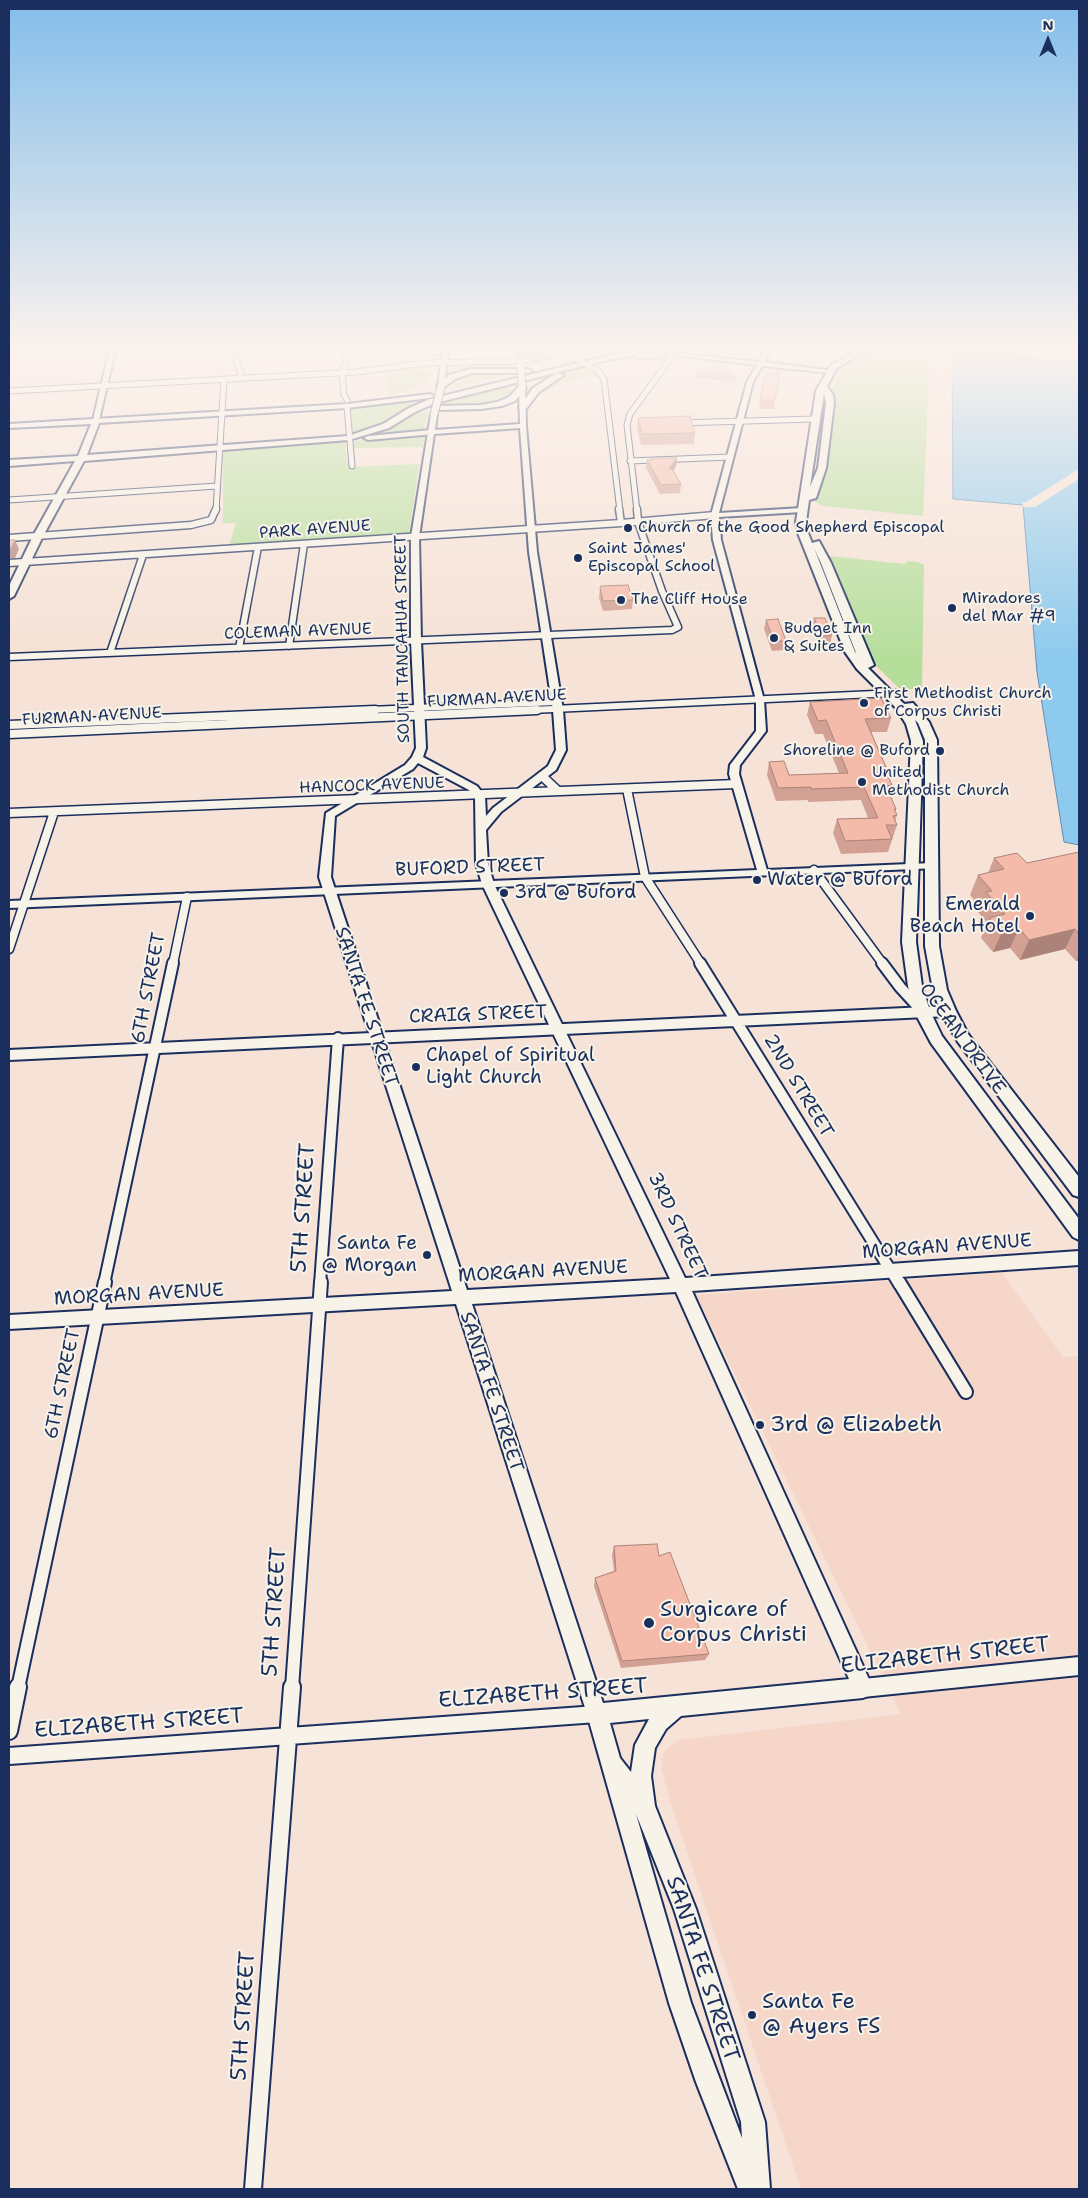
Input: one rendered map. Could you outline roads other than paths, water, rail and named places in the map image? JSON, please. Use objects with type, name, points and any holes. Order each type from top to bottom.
[{"type":"main road","points":[[9,596],[38,536],[83,455]]},
{"type":"main road","points":[[9,463],[134,455]]},
{"type":"main road","name":"SOUTH TANCAHUA STREET","points":[[351,801],[409,768],[417,758],[421,748],[416,641],[415,537],[428,455]]},
{"type":"main road","points":[[481,829],[497,810],[552,768],[561,750],[557,706],[530,529],[525,455]]},
{"type":"main road","points":[[811,455],[803,533],[846,645],[861,667],[892,693],[912,724],[917,741],[910,964],[922,1011]]},
{"type":"main road","points":[[805,510],[822,468],[824,455]]},
{"type":"main road","name":"OCEAN DRIVE","points":[[892,693],[917,712],[928,730],[931,740],[932,946],[940,990],[948,1011],[963,1038],[981,1064],[1079,1190]]},
{"type":"main road","points":[[417,758],[473,788],[480,796]]},
{"type":"main road","name":"3RD STREET","points":[[480,796],[482,864],[488,884],[559,1028],[681,1285],[863,1688]]},
{"type":"main road","points":[[330,816],[351,801]]},
{"type":"main road","name":"SANTA FE STREET","points":[[330,816],[324,878],[327,891],[377,1036],[596,1714],[680,2003],[708,2082],[750,2189]]},
{"type":"main road","name":"OCEAN DRIVE","points":[[922,1011],[936,1039],[1079,1232]]},
{"type":"main road","name":"MORGAN AVENUE","points":[[9,1322],[681,1285],[1079,1258]]},
{"type":"main road","name":"ELIZABETH STREET","points":[[596,1714],[863,1688]]},
{"type":"main road","points":[[646,1810],[641,1776],[645,1745],[659,1722],[676,1707]]},
{"type":"main road","name":"SANTA FE STREET","points":[[611,1762],[646,1810],[685,1908],[754,2122],[758,2189]]},
{"type":"street","points":[[9,538],[207,523],[216,513],[218,455]]},
{"type":"street","points":[[351,455],[352,466]]},
{"type":"street","points":[[613,455],[621,524]]},
{"type":"street","points":[[629,455],[638,522]]},
{"type":"street","points":[[630,461],[730,457],[715,515],[716,540],[760,700],[762,719],[760,731],[754,742],[735,765],[736,784],[763,872]]},
{"type":"street","points":[[9,500],[217,486]]},
{"type":"street","name":"PARK AVENUE","points":[[9,563],[621,524],[715,515],[805,510]]},
{"type":"street","name":"COLEMAN AVENUE","points":[[9,657],[672,630],[678,627],[655,572],[638,522]]},
{"type":"street","points":[[289,646],[304,544]]},
{"type":"street","points":[[239,648],[258,547]]},
{"type":"street","points":[[110,653],[142,555]]},
{"type":"street","name":"FURMAN AVENUE","points":[[9,734],[255,723],[420,712],[760,700],[892,693]]},
{"type":"street","name":"FURMAN AVENUE","points":[[9,725],[257,715],[420,712]]},
{"type":"street","points":[[255,723],[257,715]]},
{"type":"street","points":[[106,730],[109,721]]},
{"type":"street","points":[[542,776],[558,791]]},
{"type":"street","name":"HANCOCK AVENUE","points":[[9,813],[480,796],[736,784]]},
{"type":"street","name":"2ND STREET","points":[[627,789],[645,877],[738,1021],[890,1272],[966,1392]]},
{"type":"street","points":[[324,802],[330,816]]},
{"type":"street","points":[[9,948],[54,812]]},
{"type":"street","name":"BUFORD STREET","points":[[9,905],[933,866]]},
{"type":"street","name":"OCEAN DRIVE","points":[[814,870],[900,987],[922,1011]]},
{"type":"street","name":"6TH STREET","points":[[9,1731],[187,897]]},
{"type":"street","name":"CRAIG STREET","points":[[9,1055],[377,1036],[948,1011]]},
{"type":"street","name":"5TH STREET","points":[[253,2189],[320,1305],[338,1038]]},
{"type":"street","name":"ELIZABETH STREET","points":[[863,1688],[1079,1666]]},
{"type":"street","name":"ELIZABETH STREET","points":[[9,1756],[288,1738],[596,1714]]},
{"type":"water","points":[[953,455],[1079,455],[1079,845],[1064,842],[1037,672],[1023,505],[953,499]]},
{"type":"place","name":"Church of the Good Shepherd Episcopal","points":[[628,528]]},
{"type":"place","name":"Saint James' Episcopal School","points":[[578,558]]},
{"type":"place","name":"The Cliff House","points":[[621,600]]},
{"type":"place","name":"Miradores del Mar #9","points":[[952,608]]},
{"type":"place","name":"Budget Inn & Suites","points":[[774,638]]},
{"type":"place","name":"First Methodist Church of Corpus Christi","points":[[864,703]]},
{"type":"place","name":"Shoreline @ Buford","points":[[940,751]]},
{"type":"place","name":"United Methodist Church","points":[[862,782]]},
{"type":"place","name":"Water @ Buford","points":[[757,880]]},
{"type":"place","name":"3rd @ Buford","points":[[504,893]]},
{"type":"place","name":"Emerald Beach Hotel","points":[[1030,916]]},
{"type":"place","name":"Chapel of Spiritual Light Church","points":[[416,1067]]},
{"type":"place","name":"Santa Fe @ Morgan","points":[[427,1255]]},
{"type":"place","name":"3rd @ Elizabeth","points":[[760,1425]]},
{"type":"place","name":"Surgicare of Corpus Christi","points":[[649,1623]]},
{"type":"place","name":"Santa Fe @ Ayers FS","points":[[752,2015]]}]
